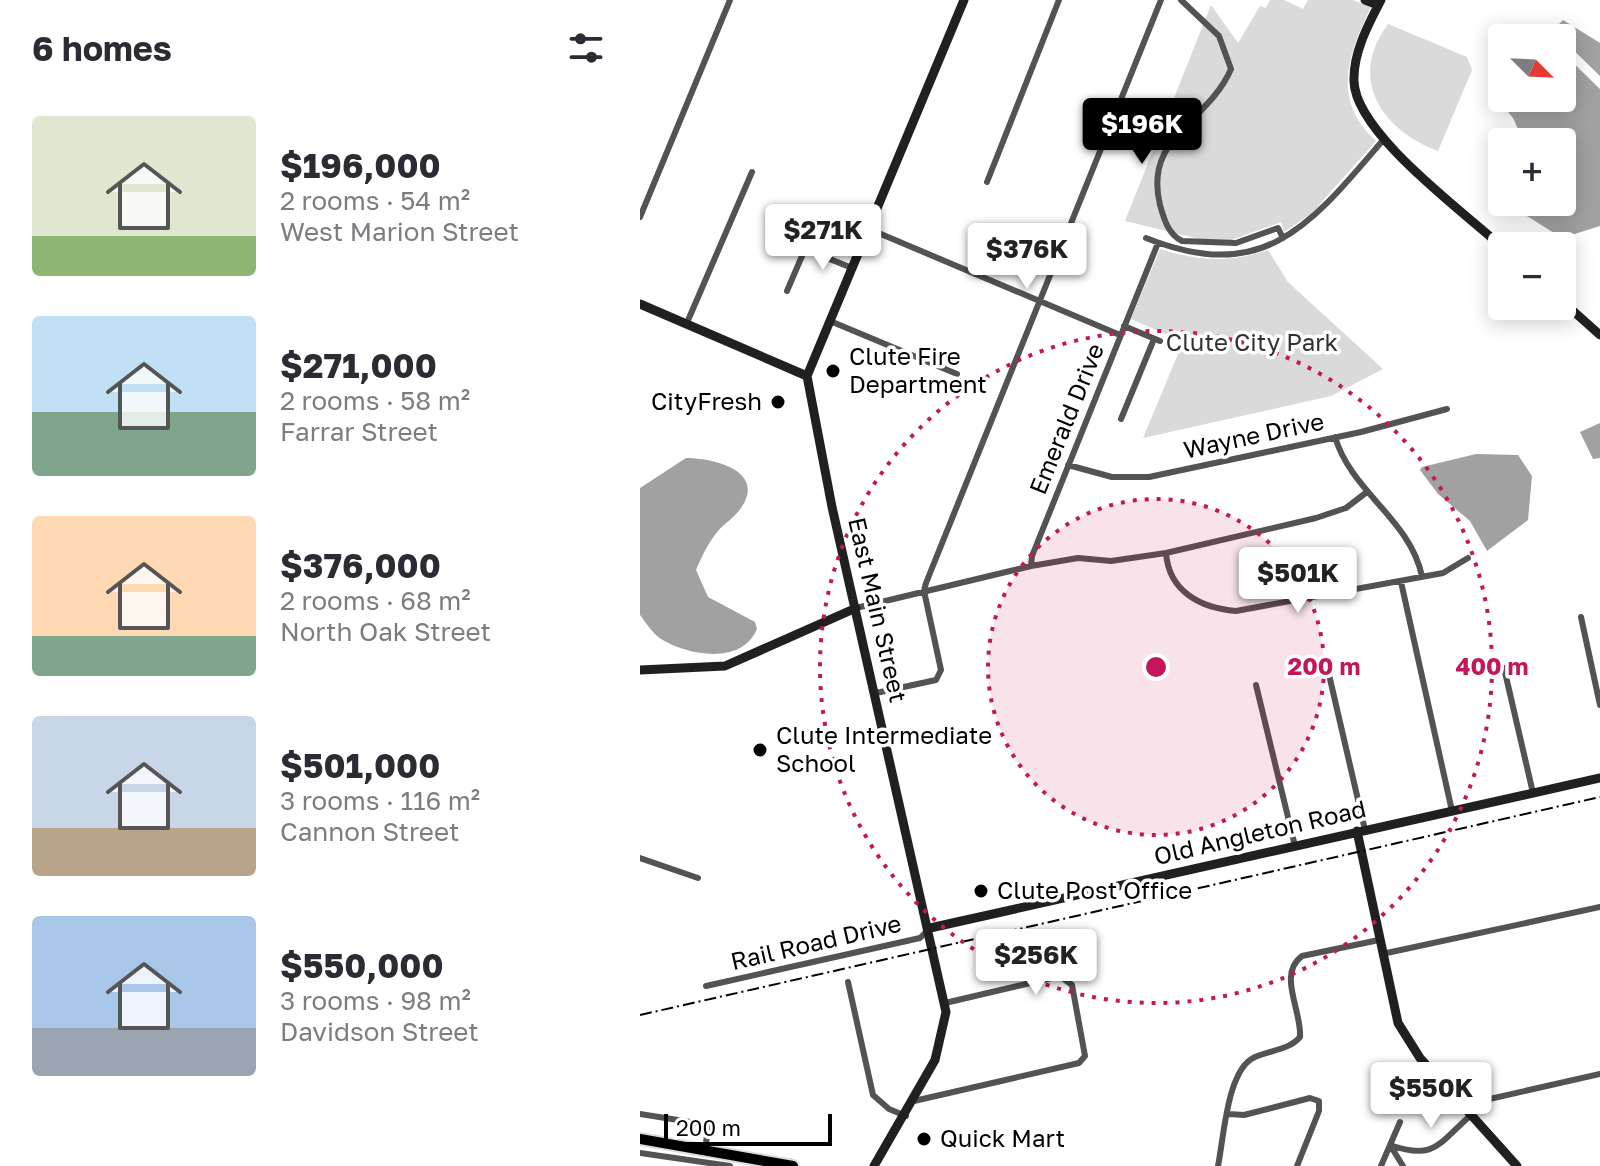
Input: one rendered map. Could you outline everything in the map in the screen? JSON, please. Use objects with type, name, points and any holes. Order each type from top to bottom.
[{"type":"main road","points":[[640,1139],[793,1166]]},
{"type":"street","points":[[640,217],[730,0]]},
{"type":"street","points":[[640,304],[807,376],[964,0]]},
{"type":"street","points":[[987,182],[1059,0]]},
{"type":"street","points":[[876,693],[939,676],[941,670],[924,591],[1161,0]]},
{"type":"street","points":[[1181,0],[1219,36],[1231,69],[1219,90],[1158,162],[1157,180],[1164,219],[1175,237],[1182,241],[1236,243],[1278,228],[1283,238]]},
{"type":"street","points":[[1365,0],[1379,2],[1357,54],[1354,83],[1362,111],[1384,139],[1488,234]]},
{"type":"street","points":[[1146,238],[1189,252],[1226,256],[1251,252],[1283,238],[1321,211],[1384,139]]},
{"type":"street","points":[[686,325],[752,172]]},
{"type":"street","points":[[787,291],[817,221]]},
{"type":"street","points":[[869,229],[1120,335]]},
{"type":"street","name":"Emerald Drive","points":[[1031,566],[1068,465],[1158,243]]},
{"type":"street","points":[[805,249],[852,268]]},
{"type":"street","points":[[1576,314],[1600,335]]},
{"type":"street","points":[[830,321],[957,374]]},
{"type":"street","points":[[1121,419],[1157,340],[1124,326]]},
{"type":"street","name":"East Main Street","points":[[807,376],[815,429],[945,1003],[942,1040],[906,1116],[874,1166]]},
{"type":"street","name":"Wayne Drive","points":[[1068,465],[1100,475],[1137,478],[1335,437],[1447,409]]},
{"type":"street","points":[[1335,437],[1347,468],[1404,532],[1416,554],[1422,576]]},
{"type":"street","points":[[640,670],[725,666],[856,608],[1031,566],[1078,558],[1111,561],[1166,553],[1316,518],[1346,508],[1367,492]]},
{"type":"street","points":[[1166,553],[1171,573],[1185,594],[1218,610],[1236,611],[1401,582],[1452,569],[1468,558]]},
{"type":"street","points":[[1401,582],[1452,811]]},
{"type":"street","points":[[1581,617],[1600,705]]},
{"type":"street","points":[[1327,666],[1361,830],[1379,940],[1398,1023],[1420,1058],[1517,1166]]},
{"type":"street","points":[[1504,668],[1533,793]]},
{"type":"street","points":[[1256,685],[1295,846]]},
{"type":"street","name":"Old Angleton Road","points":[[930,928],[1600,778]]},
{"type":"street","points":[[640,858],[698,878]]},
{"type":"street","points":[[1382,954],[1600,907]]},
{"type":"street","name":"Rail Road Drive","points":[[706,986],[920,938],[930,928]]},
{"type":"street","points":[[1219,1166],[1238,1070],[1245,1063],[1294,1044],[1300,1037],[1289,974],[1293,963],[1302,956],[1379,940]]},
{"type":"street","points":[[914,1101],[1079,1063],[1085,1056],[1072,985],[1060,976],[945,1003]]},
{"type":"street","points":[[848,982],[873,1095],[889,1109],[906,1116]]},
{"type":"street","points":[[1463,1105],[1600,1074]]},
{"type":"street","points":[[1229,1114],[1244,1115],[1310,1098],[1319,1101],[1319,1111],[1297,1166]]},
{"type":"street","points":[[640,1114],[703,1124],[708,1127],[705,1151]]},
{"type":"street","points":[[1390,1145],[1414,1154],[1428,1152],[1471,1115]]},
{"type":"street","points":[[1381,1166],[1400,1122]]},
{"type":"street","points":[[1390,1145],[1403,1166]]},
{"type":"street","points":[[640,1153],[730,1166]]},
{"type":"street","points":[[751,1166],[769,1162]]},
{"type":"green space","points":[[1270,0],[1284,0],[1303,9],[1308,0],[1353,0],[1371,7],[1356,42],[1348,76],[1353,109],[1376,141],[1311,214],[1284,232],[1281,222],[1220,244],[1125,221],[1211,5],[1238,43],[1260,6],[1266,8]]},
{"type":"green space","points":[[1388,24],[1467,57],[1472,70],[1438,151],[1401,130],[1377,100],[1371,83],[1371,64],[1376,44]]},
{"type":"green space","name":"Clute City Park","points":[[1160,249],[1214,259],[1268,250],[1288,282],[1383,369],[1331,396],[1143,438],[1183,342],[1131,319]]},
{"type":"shaded area","points":[[1576,28],[1600,43],[1600,76],[1576,53]]},
{"type":"shaded area","points":[[1576,66],[1600,89],[1600,226],[1576,234],[1552,232],[1527,216],[1576,216],[1576,128],[1518,128],[1508,112],[1576,112]]},
{"type":"shaded area","points":[[1600,423],[1600,458],[1593,459],[1580,432]]},
{"type":"shaded area","points":[[1476,454],[1518,455],[1532,476],[1528,520],[1487,551],[1470,521],[1438,494],[1420,470]]},
{"type":"shaded area","points":[[686,458],[722,464],[742,475],[747,484],[747,495],[741,508],[714,536],[696,570],[708,597],[755,622],[757,629],[750,640],[740,648],[727,652],[700,653],[673,645],[655,634],[640,615],[640,488]]},
{"type":"railway","points":[[640,1015],[1600,797]]},
{"type":"place","name":"Clute Fire Department","points":[[833,371]]},
{"type":"place","name":"CityFresh","points":[[778,402]]},
{"type":"place","name":"Clute Intermediate School","points":[[760,750]]},
{"type":"place","name":"Clute Post Office","points":[[981,891]]},
{"type":"place","name":"Quick Mart","points":[[924,1139]]}]
